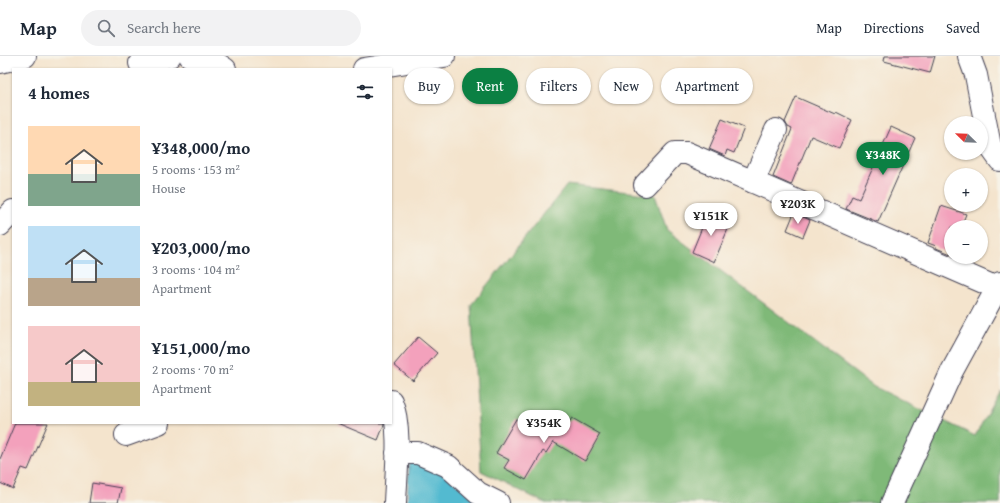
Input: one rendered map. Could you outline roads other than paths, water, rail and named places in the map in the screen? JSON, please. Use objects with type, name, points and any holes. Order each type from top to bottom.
[{"type":"street","points":[[0,62],[25,56]]},
{"type":"street","points":[[138,63],[170,56]]},
{"type":"street","points":[[190,56],[216,63],[224,68]]},
{"type":"street","points":[[370,68],[444,56]]},
{"type":"street","points":[[969,56],[976,75],[990,146],[1000,160]]},
{"type":"street","points":[[753,182],[776,130]]},
{"type":"street","points":[[645,185],[675,153],[687,153],[999,285],[952,371],[892,503]]},
{"type":"street","points":[[0,225],[12,212]]},
{"type":"street","points":[[392,404],[398,439],[394,503]]},
{"type":"street","points":[[126,435],[156,424]]},
{"type":"street","points":[[397,452],[418,453],[448,466],[478,493],[498,503]]},
{"type":"water","points":[[410,463],[439,472],[479,503],[407,503]]}]
